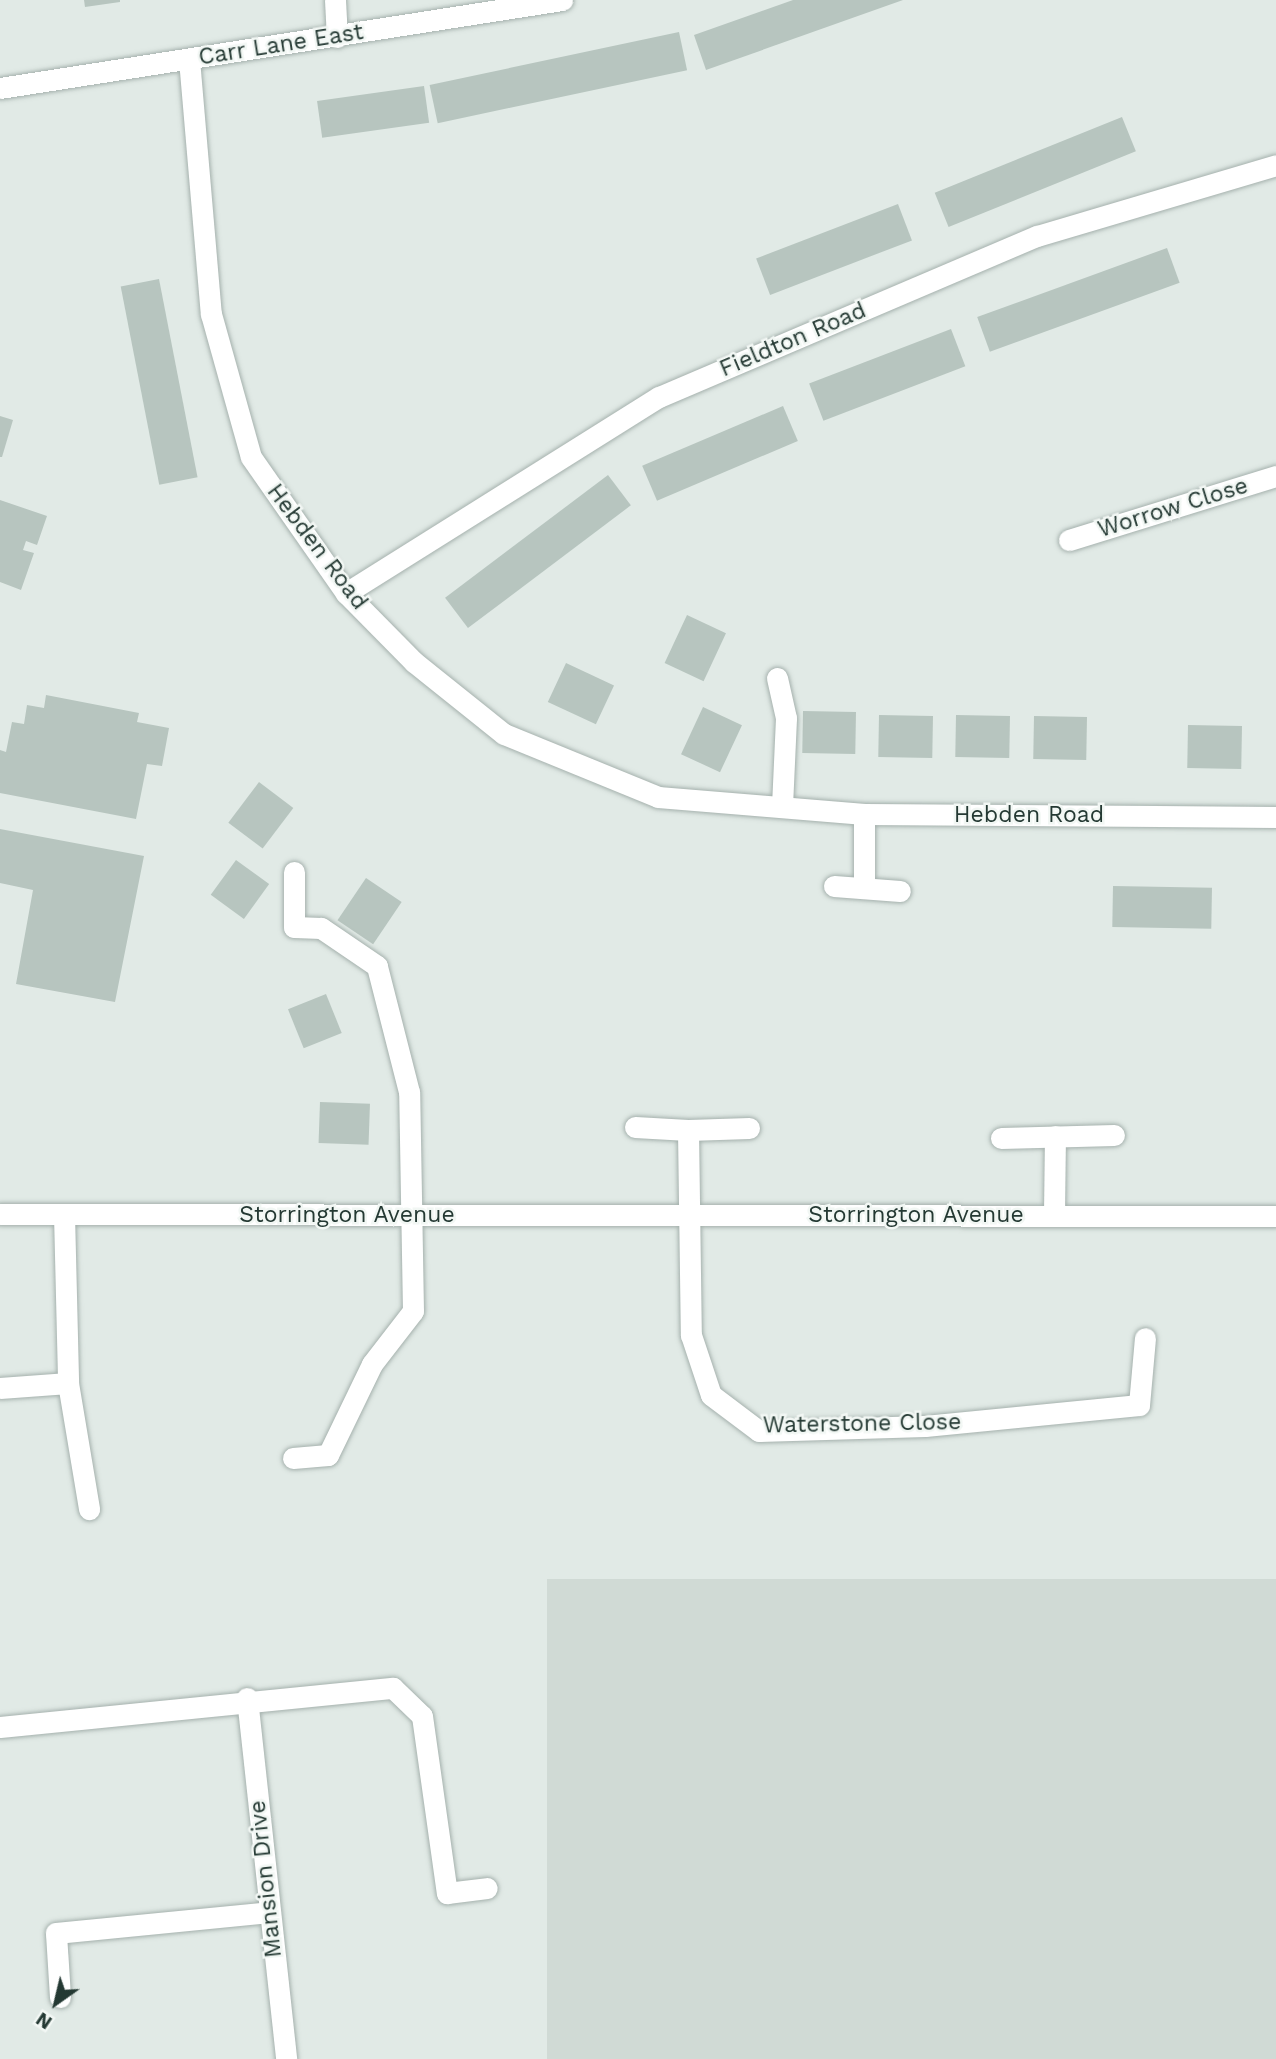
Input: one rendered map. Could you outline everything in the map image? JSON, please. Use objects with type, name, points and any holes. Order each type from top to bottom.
[{"type":"street","points":[[335,0],[337,37]]},
{"type":"street","name":"Carr Lane East","points":[[0,88],[562,0]]},
{"type":"street","name":"Hebden Road","points":[[189,59],[211,314],[251,457],[346,593],[414,662],[504,734],[657,797],[864,814],[1276,817]]},
{"type":"street","name":"Fieldton Road","points":[[346,593],[659,397],[1037,236],[1276,165]]},
{"type":"street","name":"Worrow Close","points":[[1069,540],[1276,476]]},
{"type":"street","points":[[776,678],[786,718],[782,807]]},
{"type":"street","points":[[864,814],[864,888]]},
{"type":"street","points":[[293,872],[294,927],[321,928],[377,966],[409,1093],[413,1311],[372,1364],[328,1455],[293,1458]]},
{"type":"street","points":[[834,886],[900,891]]},
{"type":"street","points":[[635,1127],[688,1130],[749,1128]]},
{"type":"street","points":[[688,1130],[693,1215]]},
{"type":"street","points":[[1001,1138],[1114,1135]]},
{"type":"street","name":"Storrington Avenue","points":[[1054,1215],[1055,1136]]},
{"type":"street","name":"Storrington Avenue","points":[[0,1214],[1276,1216]]},
{"type":"street","points":[[64,1214],[68,1383],[89,1509]]},
{"type":"street","name":"Waterstone Close","points":[[693,1215],[691,1335],[710,1395],[759,1431],[925,1426],[1139,1405],[1145,1339]]},
{"type":"street","points":[[0,1388],[68,1383]]},
{"type":"street","points":[[0,1727],[247,1698],[393,1688],[422,1716],[447,1893],[487,1888]]},
{"type":"street","name":"Mansion Drive","points":[[247,1698],[286,2059]]},
{"type":"street","points":[[60,1997],[55,1933],[269,1912]]},
{"type":"shaded area","points":[[547,1579],[1276,1579],[1276,2059],[547,2059]]},
{"type":"building","points":[[84,0],[120,0],[120,2],[85,7]]},
{"type":"building","points":[[793,0],[903,0],[706,70],[694,35]]},
{"type":"building","points":[[679,32],[687,70],[438,123],[430,85]]},
{"type":"building","points":[[424,86],[429,123],[322,138],[317,101]]},
{"type":"building","points":[[1122,117],[1136,151],[949,227],[935,193]]},
{"type":"building","points":[[898,204],[912,240],[770,295],[756,258]]},
{"type":"building","points":[[1167,248],[1180,283],[990,352],[977,317]]},
{"type":"building","points":[[159,279],[198,477],[159,485],[121,286]]},
{"type":"building","points":[[951,329],[965,366],[823,421],[809,383]]},
{"type":"building","points":[[783,406],[798,441],[657,501],[642,466]]},
{"type":"building","points":[[0,416],[13,420],[2,457],[0,457]]},
{"type":"building","points":[[608,475],[631,505],[468,628],[445,598]]},
{"type":"building","points":[[0,500],[47,516],[37,545],[26,541],[23,550],[34,553],[21,590],[0,582]]},
{"type":"building","points":[[687,615],[726,633],[704,681],[665,663]]},
{"type":"building","points":[[566,663],[614,685],[596,724],[548,702]]},
{"type":"building","points":[[46,695],[139,713],[137,722],[169,728],[162,766],[147,764],[136,819],[0,793],[0,750],[6,752],[12,722],[24,724],[27,705],[44,708]]},
{"type":"building","points":[[703,707],[742,725],[720,772],[681,754]]},
{"type":"building","points":[[803,711],[856,712],[855,754],[802,753]]},
{"type":"building","points":[[879,715],[933,716],[932,758],[878,757]]},
{"type":"building","points":[[956,715],[1010,716],[1009,758],[955,757]]},
{"type":"building","points":[[1034,716],[1087,717],[1086,760],[1033,759]]},
{"type":"building","points":[[1188,725],[1242,726],[1241,769],[1187,768]]},
{"type":"building","points":[[259,782],[293,808],[263,849],[228,823]]},
{"type":"building","points":[[0,829],[144,856],[115,1002],[16,984],[33,890],[0,883]]},
{"type":"building","points":[[236,860],[269,884],[244,919],[211,895]]},
{"type":"building","points":[[366,878],[402,902],[373,944],[337,920]]},
{"type":"building","points":[[1113,886],[1212,888],[1211,929],[1112,927]]},
{"type":"building","points":[[326,994],[342,1033],[304,1048],[288,1009]]},
{"type":"building","points":[[320,1102],[370,1104],[369,1145],[319,1143]]}]
